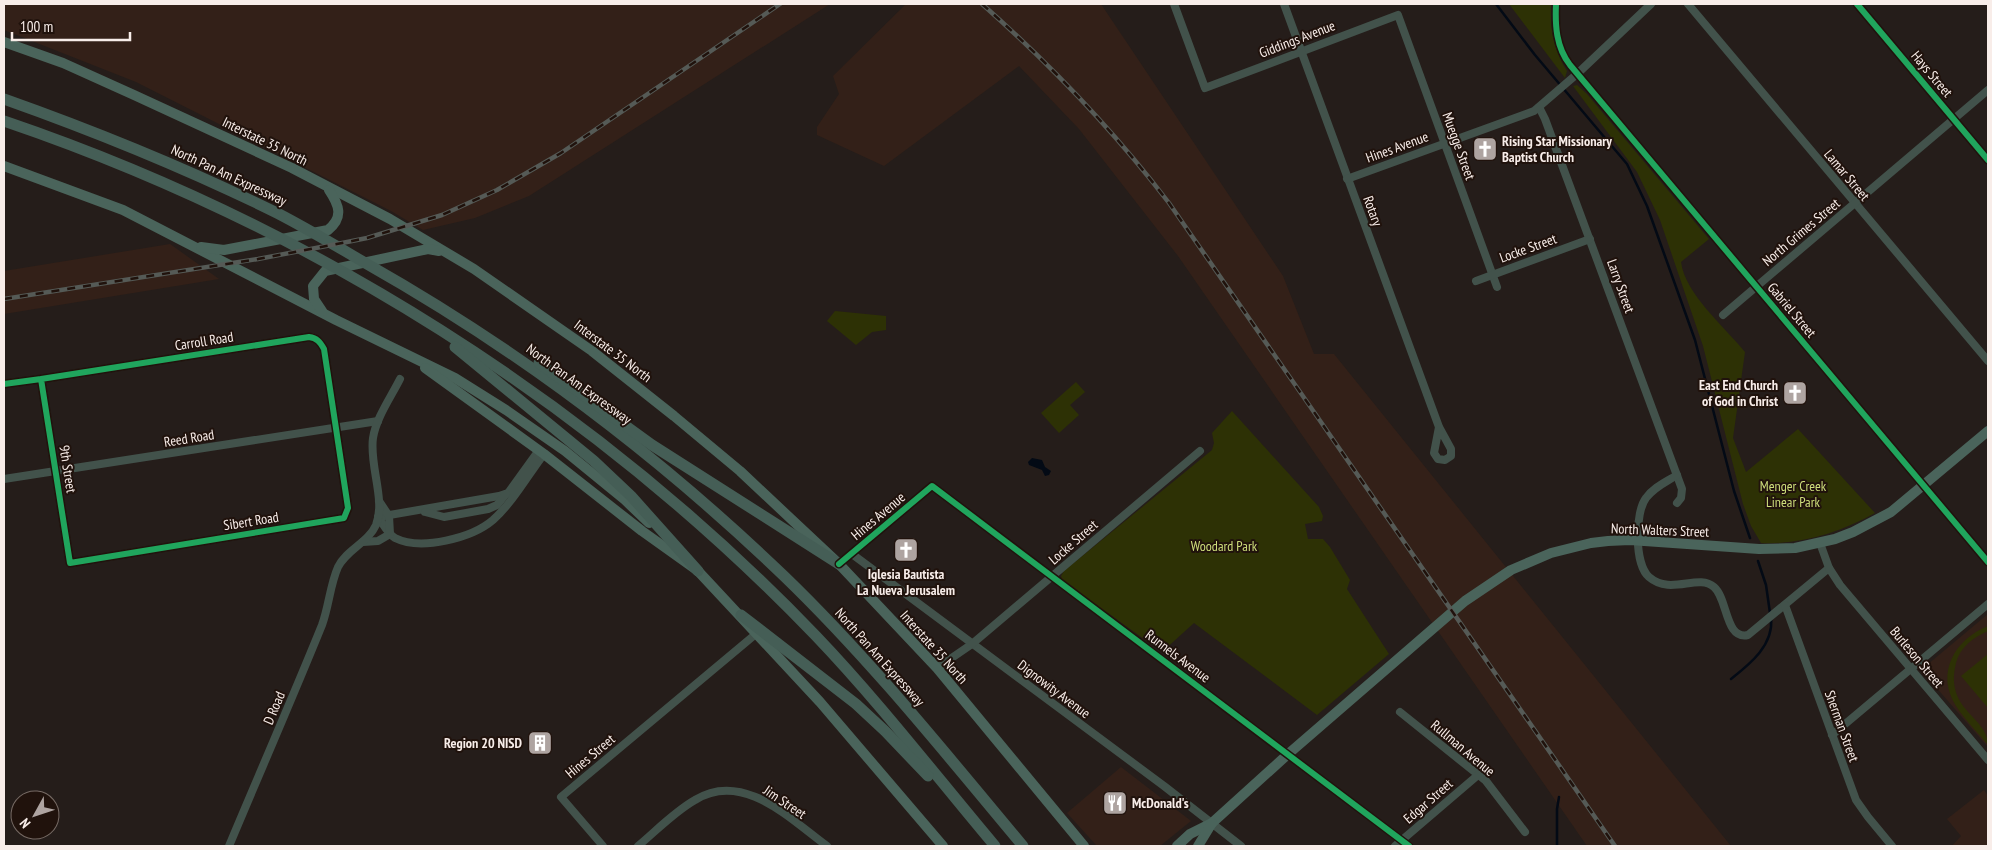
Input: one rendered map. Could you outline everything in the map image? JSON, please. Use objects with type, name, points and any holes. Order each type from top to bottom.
[{"type":"highway","name":"North Pan Am Expressway","points":[[4,99],[122,142],[279,214],[402,283],[532,367],[616,429],[701,500],[812,604],[890,688],[1023,846]]},
{"type":"highway","points":[[4,121],[149,176],[249,222],[394,301],[486,360],[567,416],[621,458],[701,526],[791,611],[875,699],[993,844]]},
{"type":"highway","points":[[394,301],[479,366],[594,461],[632,496],[698,571]]},
{"type":"highway","points":[[451,313],[488,330],[512,344],[652,445],[839,564]]},
{"type":"highway","points":[[741,615],[870,716],[993,844]]},
{"type":"main road","name":"Interstate 35 North","points":[[4,42],[63,63],[126,91],[292,168],[390,219],[482,274],[592,351],[674,416],[740,472],[839,564],[937,668],[1084,846]]},
{"type":"main road","points":[[4,166],[122,210],[324,314],[400,350],[455,378],[506,410],[565,451],[625,500],[741,615],[880,770],[943,846]]},
{"type":"main road","points":[[193,246],[224,250],[328,230],[335,225],[339,216],[335,199],[328,188]]},
{"type":"main road","points":[[324,314],[314,299],[313,286],[325,272],[428,249],[445,252]]},
{"type":"main road","points":[[400,350],[542,452],[642,531],[698,571]]},
{"type":"main road","name":"North Walters Street","points":[[1177,846],[1190,834],[1212,823],[1286,755],[1465,601],[1511,570],[1551,553],[1591,543],[1630,540],[1756,549],[1795,548],[1820,543],[1853,532],[1891,512],[1988,431]]},
{"type":"main road","name":"North Walters Street","points":[[1198,846],[1212,823]]},
{"type":"street","name":"Giddings Avenue","points":[[1174,4],[1205,88],[1398,15]]},
{"type":"street","name":"Rotary","points":[[1284,4],[1439,428]]},
{"type":"street","name":"Gabriel Street","points":[[1556,4],[1555,18],[1558,42],[1564,58],[1988,562]]},
{"type":"street","name":"Hines Avenue","points":[[1347,179],[1445,144],[1539,107],[1651,4]]},
{"type":"street","name":"Lamar Street","points":[[1688,4],[1988,361]]},
{"type":"street","name":"Hays Street","points":[[1857,4],[1988,160]]},
{"type":"street","name":"Muegge Street","points":[[1398,15],[1497,286]]},
{"type":"street","name":"North Grimes Street","points":[[1722,315],[1988,90]]},
{"type":"street","name":"Larry Street","points":[[1539,107],[1590,238],[1682,489],[1681,498],[1677,503]]},
{"type":"street","name":"Locke Street","points":[[1476,281],[1590,238]]},
{"type":"street","name":"Carroll Road","points":[[4,384],[314,338],[320,342],[324,349],[336,428]]},
{"type":"street","name":"9th Street","points":[[41,378],[70,563]]},
{"type":"street","points":[[363,542],[375,526],[378,518],[379,501],[373,458],[373,437],[378,421],[400,379]]},
{"type":"street","name":"Reed Road","points":[[4,479],[378,421]]},
{"type":"street","name":"Sibert Road","points":[[70,563],[344,518],[348,508],[336,428]]},
{"type":"street","name":"Locke Street","points":[[937,668],[972,644],[1200,451]]},
{"type":"street","points":[[378,518],[421,511],[444,517],[488,509],[497,505],[542,452]]},
{"type":"street","points":[[378,518],[395,538],[423,544],[472,532],[491,521],[504,509],[542,452]]},
{"type":"street","points":[[1677,475],[1654,489],[1643,503],[1638,548],[1643,570],[1650,578],[1666,585],[1680,586],[1703,582],[1710,584],[1720,594],[1733,629],[1740,636],[1748,635],[1829,568]]},
{"type":"street","name":"Hines Avenue","points":[[839,564],[932,486]]},
{"type":"street","name":"Runnels Avenue","points":[[932,486],[1409,846]]},
{"type":"street","points":[[379,501],[389,516],[390,534]]},
{"type":"street","points":[[363,542],[378,540],[390,534]]},
{"type":"street","name":"D Road","points":[[229,846],[323,622],[339,565],[348,552],[363,542]]},
{"type":"street","name":"Burleson Street","points":[[1820,543],[1829,568],[1911,670],[1988,760]]},
{"type":"street","name":"Dignowity Avenue","points":[[852,554],[1241,846]]},
{"type":"street","points":[[1832,735],[1988,604]]},
{"type":"street","name":"Sherman Street","points":[[1785,605],[1859,805],[1892,846]]},
{"type":"street","name":"Hines Street","points":[[603,846],[561,796],[757,633]]},
{"type":"street","name":"Rullman Avenue","points":[[1400,712],[1490,786],[1525,832]]},
{"type":"street","name":"Edgar Street","points":[[1395,846],[1478,775]]},
{"type":"street","name":"Jim Street","points":[[638,846],[696,799],[713,792],[726,790],[740,791],[752,795],[768,804],[827,846]]},
{"type":"shaded area","points":[[4,4],[830,4],[529,196],[475,218],[423,230],[391,211],[136,82],[4,30]]},
{"type":"shaded area","points":[[904,4],[1101,4],[1283,276],[1314,354],[1334,354],[1731,846],[1587,846],[1178,256],[1079,129],[1019,66],[884,166],[817,135],[817,127],[839,94],[833,76]]},
{"type":"shaded area","points":[[170,244],[219,279],[4,314],[4,271]]},
{"type":"shaded area","points":[[1032,458],[1042,460],[1045,467],[1051,471],[1049,475],[1045,476],[1042,470],[1029,465],[1028,462]]},
{"type":"shaded area","points":[[1988,614],[1988,747],[1921,670]]},
{"type":"shaded area","points":[[1121,767],[1191,821],[1160,846],[1097,846],[1067,813]]},
{"type":"shaded area","points":[[1984,790],[1988,796],[1988,846],[1952,846],[1961,836],[1947,819]]},
{"type":"green space","points":[[1509,4],[1551,4],[1553,39],[1558,55],[1567,71],[1565,78]]},
{"type":"green space","name":"Menger Creek Linear Park","points":[[1577,85],[1587,94],[1709,239],[1681,262],[1684,274],[1698,298],[1745,352],[1733,438],[1746,472],[1798,429],[1875,513],[1848,526],[1820,536],[1791,542],[1761,543],[1751,526],[1743,504],[1703,346],[1660,220],[1637,172],[1573,86]]},
{"type":"green space","points":[[835,311],[886,316],[886,330],[872,332],[856,345],[827,321]]},
{"type":"green space","points":[[1076,382],[1085,392],[1070,405],[1079,415],[1059,433],[1041,413]]},
{"type":"green space","name":"Woodard Park","points":[[1232,411],[1319,507],[1323,516],[1322,521],[1305,524],[1308,539],[1323,539],[1330,547],[1350,580],[1347,589],[1389,654],[1317,715],[1194,623],[1162,652],[1062,580],[1061,576],[1064,571],[1212,450],[1214,443],[1212,433]]},
{"type":"green space","points":[[1988,626],[1988,631],[1964,647],[1956,663],[1954,679],[1956,692],[1961,702],[1981,727],[1986,735],[1988,745],[1956,706],[1950,694],[1948,670],[1952,658],[1966,639]]},
{"type":"green space","points":[[1988,654],[1988,708],[1961,676]]},
{"type":"waterway","points":[[1496,4],[1535,55],[1627,164],[1647,206],[1695,340],[1734,491],[1750,538]]},
{"type":"waterway","points":[[1758,561],[1766,585],[1770,613]]},
{"type":"waterway","points":[[1731,679],[1746,667],[1765,645],[1769,637],[1771,618]]},
{"type":"waterway","points":[[1557,846],[1557,809],[1559,797]]},
{"type":"railway","points":[[4,299],[258,259],[342,243],[367,238],[442,215],[497,190],[561,153],[780,4]]},
{"type":"railway","points":[[982,4],[1080,99],[1126,150],[1169,203],[1615,846]]},
{"type":"cycle path","points":[[1556,4],[1557,36],[1565,58],[1570,65],[1988,562]]},
{"type":"cycle path","points":[[1857,4],[1988,160]]},
{"type":"cycle path","points":[[4,384],[309,337],[314,338],[320,342],[324,349],[348,508],[344,518],[70,563],[41,379]]},
{"type":"cycle path","points":[[839,564],[932,486],[1409,846]]},
{"type":"place","name":"Rising Star Missionary Baptist Church","points":[[1485,149]]},
{"type":"place","name":"East End Church of God in Christ","points":[[1795,393]]},
{"type":"place","name":"Iglesia Bautista La Nueva Jerusalem","points":[[906,550]]},
{"type":"place","name":"Region 20 NISD","points":[[540,743]]},
{"type":"place","name":"McDonald's","points":[[1115,803]]}]
